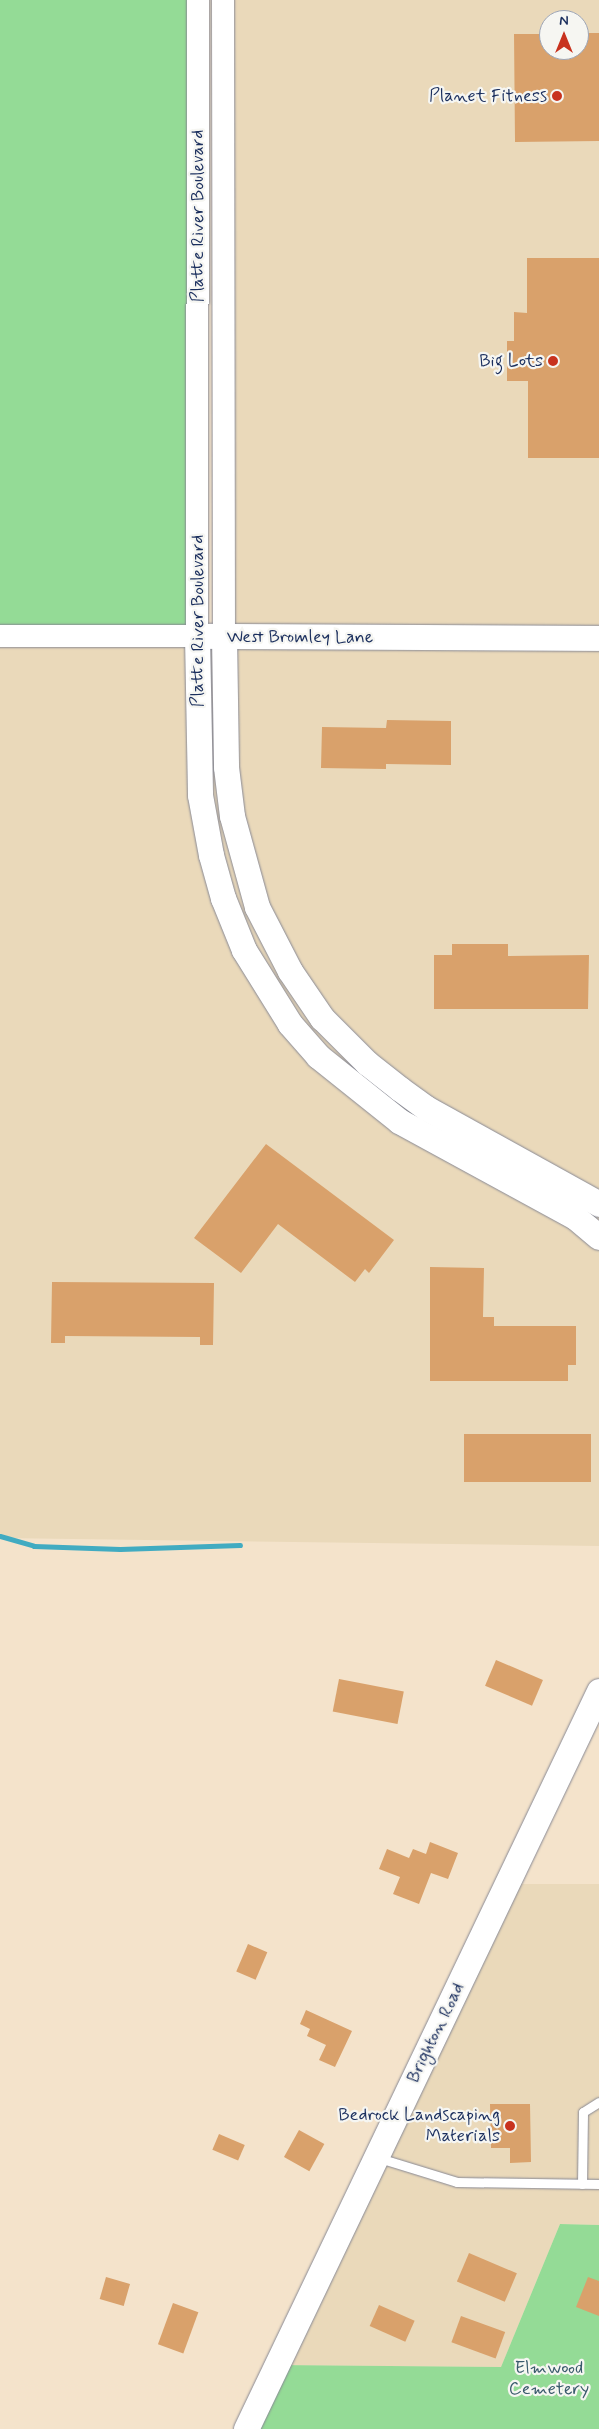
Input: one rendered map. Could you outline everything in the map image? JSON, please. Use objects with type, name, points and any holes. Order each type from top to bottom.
[{"type":"main road","name":"West Bromley Lane","points":[[197,636],[599,638]]},
{"type":"main road","name":"Platte River Boulevard","points":[[197,636],[201,807],[223,898],[244,950],[290,1024],[318,1056],[399,1121],[467,1161],[575,1216],[599,1237]]},
{"type":"main road","name":"Platte River Boulevard","points":[[224,636],[229,799],[240,853],[259,911],[290,971],[322,1018],[367,1063],[393,1084],[454,1123],[599,1204]]},
{"type":"main road","name":"Brighton Road","points":[[246,2429],[599,1691]]},
{"type":"street","name":"Platte River Boulevard","points":[[197,636],[198,0]]},
{"type":"street","name":"Platte River Boulevard","points":[[223,0],[224,636]]},
{"type":"street","name":"West Bromley Lane","points":[[0,636],[197,636]]},
{"type":"street","points":[[442,1147],[454,1123]]},
{"type":"street","points":[[467,1161],[478,1136]]},
{"type":"lane","points":[[582,2184],[583,2112],[599,2102]]},
{"type":"lane","points":[[376,2157],[457,2182],[599,2184]]},
{"type":"shaded area","points":[[223,0],[599,0],[599,1546],[0,1538],[0,636],[224,636]]},
{"type":"shaded area","points":[[507,1884],[599,1884],[599,2225],[560,2224],[501,2367],[277,2365]]},
{"type":"green space","points":[[0,0],[198,0],[198,636],[0,636]]},
{"type":"green space","name":"Elmwood Cemetery","points":[[560,2224],[599,2225],[599,2429],[246,2429],[277,2365],[501,2367]]},
{"type":"building","name":"Planet Fitness","points":[[589,33],[599,33],[599,141],[515,142],[514,34],[539,34],[539,60],[589,60]]},
{"type":"building","name":"Big Lots","points":[[527,258],[599,258],[599,458],[528,458],[528,381],[507,381],[507,341],[514,341],[514,312],[527,313]]},
{"type":"building","points":[[387,720],[451,721],[451,765],[386,764],[386,769],[321,768],[322,727],[386,728]]},
{"type":"building","points":[[452,944],[508,944],[508,956],[589,955],[588,1009],[434,1009],[434,955],[452,955]]},
{"type":"building","points":[[266,1144],[394,1240],[369,1273],[365,1269],[355,1282],[278,1224],[241,1273],[194,1238]]},
{"type":"building","points":[[430,1267],[484,1268],[483,1317],[494,1317],[494,1326],[576,1326],[576,1365],[568,1365],[568,1381],[430,1381]]},
{"type":"building","points":[[52,1282],[214,1283],[213,1345],[200,1345],[200,1337],[65,1336],[65,1343],[51,1343]]},
{"type":"building","points":[[464,1434],[591,1434],[591,1482],[464,1482]]},
{"type":"building","points":[[496,1660],[543,1680],[532,1706],[485,1686]]},
{"type":"building","points":[[339,1679],[404,1692],[397,1724],[333,1711]]},
{"type":"building","points":[[430,1842],[458,1853],[448,1879],[431,1873],[419,1904],[393,1894],[400,1877],[379,1869],[387,1849],[409,1858],[413,1849],[426,1854]]},
{"type":"building","points":[[248,1944],[267,1952],[256,1980],[236,1972]]},
{"type":"building","points":[[306,2010],[352,2031],[335,2067],[319,2060],[326,2045],[307,2036],[310,2029],[300,2024]]},
{"type":"building","name":"Bedrock Landscaping Materials","points":[[490,2104],[530,2104],[531,2162],[510,2163],[510,2148],[491,2148]]},
{"type":"building","points":[[299,2130],[324,2144],[309,2171],[284,2157]]},
{"type":"building","points":[[219,2134],[245,2145],[238,2161],[212,2150]]},
{"type":"building","points":[[469,2253],[517,2273],[505,2302],[457,2282]]},
{"type":"building","points":[[106,2277],[130,2284],[124,2306],[100,2299]]},
{"type":"building","points":[[588,2277],[599,2281],[599,2316],[576,2307]]},
{"type":"building","points":[[173,2303],[198,2312],[183,2354],[158,2344]]},
{"type":"building","points":[[379,2305],[415,2321],[405,2342],[370,2326]]},
{"type":"building","points":[[461,2316],[505,2332],[496,2358],[451,2342]]},
{"type":"waterway","points":[[0,1536],[34,1546],[120,1549],[240,1545]]},
{"type":"place","name":"Planet Fitness","points":[[557,96]]},
{"type":"place","name":"Big Lots","points":[[553,361]]},
{"type":"place","name":"Bedrock Landscaping Materials","points":[[510,2126]]}]
